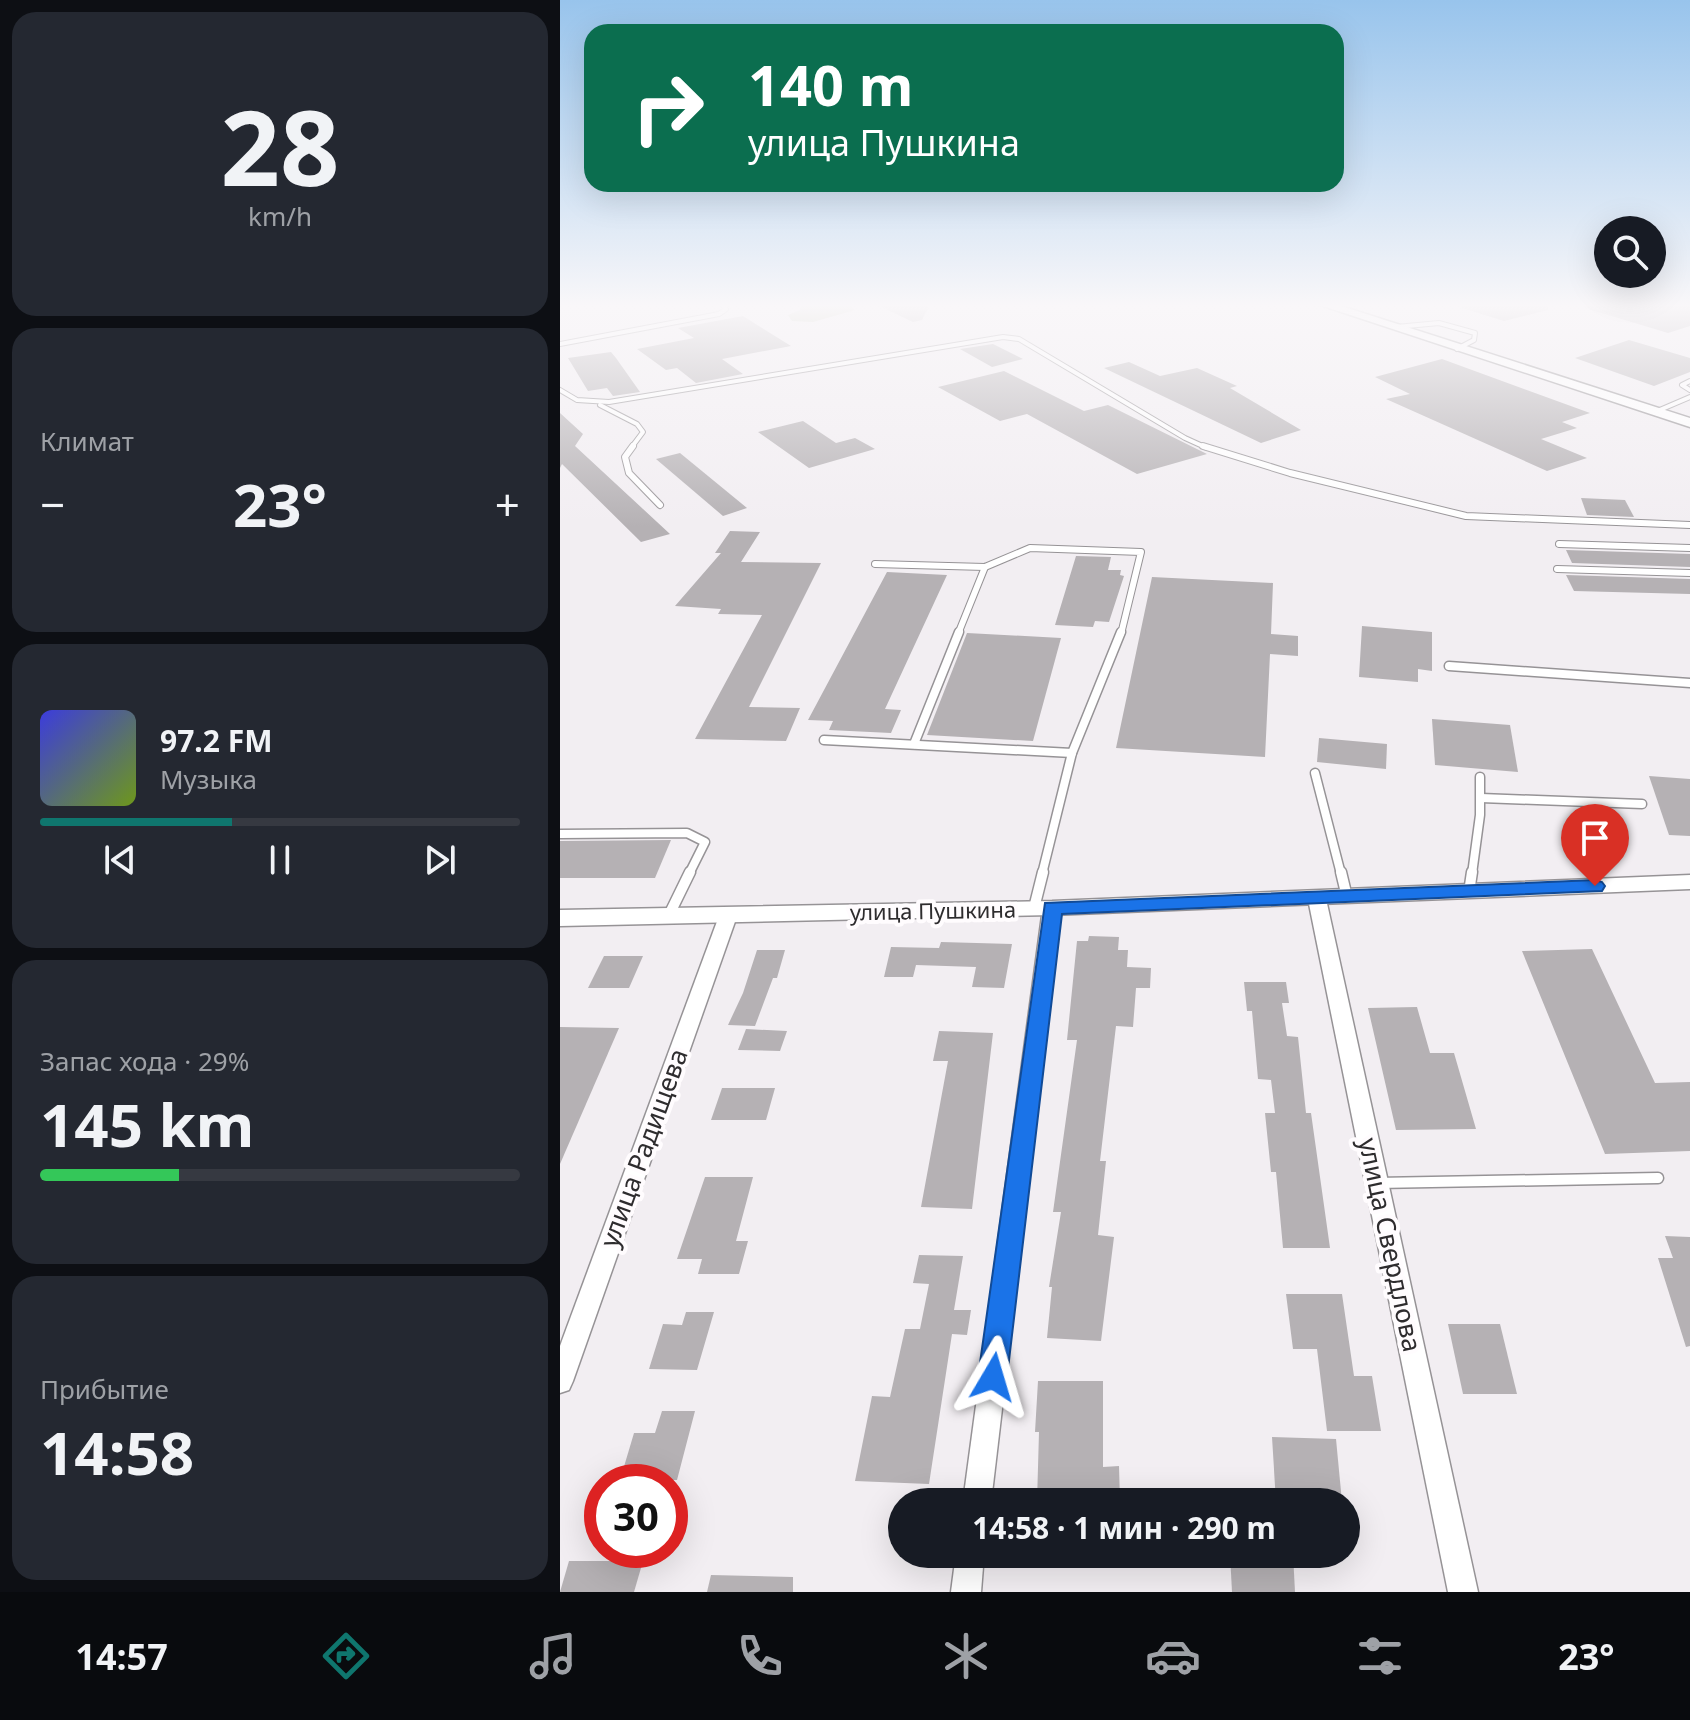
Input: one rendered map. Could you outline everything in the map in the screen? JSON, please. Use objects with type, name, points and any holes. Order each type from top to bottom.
[{"type":"main road","points":[[1549,378],[1690,423]]},
{"type":"street","name":"улица Пушкина","points":[[560,918],[1043,908],[1690,882]]},
{"type":"street","name":"улица Свердлова","points":[[1317,899],[1463,1592]]},
{"type":"street","points":[[979,1488],[1043,908]]},
{"type":"street","name":"улица Радищева","points":[[560,1381],[728,916]]},
{"type":"street","points":[[966,1592],[969,1568]]},
{"type":"lane","points":[[560,390],[577,400],[598,403],[750,378]]},
{"type":"lane","points":[[1085,378],[1185,438],[1216,452],[1466,516],[1690,525]]},
{"type":"lane","points":[[1690,381],[1682,385],[1690,390]]},
{"type":"lane","points":[[1655,412],[1690,397]]},
{"type":"lane","points":[[598,403],[637,424],[643,432],[625,457],[629,473],[660,505]]},
{"type":"lane","points":[[1559,544],[1690,548]]},
{"type":"lane","points":[[875,564],[985,567],[1030,548],[1141,552],[1117,648],[1072,753],[1043,908]]},
{"type":"lane","points":[[914,744],[985,567]]},
{"type":"lane","points":[[1557,569],[1690,573]]},
{"type":"lane","points":[[1449,666],[1690,683]]},
{"type":"lane","points":[[824,740],[1072,753]]},
{"type":"lane","points":[[1315,773],[1347,897]]},
{"type":"lane","points":[[1469,892],[1481,798],[1480,777]]},
{"type":"lane","points":[[1481,798],[1642,804]]},
{"type":"lane","points":[[560,834],[687,833],[705,842],[668,918]]},
{"type":"lane","points":[[1376,1183],[1658,1178]]},
{"type":"building","points":[[580,378],[630,378],[640,392],[613,396],[607,388],[588,391]]},
{"type":"building","points":[[690,378],[721,378],[696,383]]},
{"type":"building","points":[[974,378],[1019,378],[1084,411],[1108,405],[1207,454],[1137,474],[1027,414],[1000,421],[938,387]]},
{"type":"building","points":[[1126,378],[1220,378],[1237,386],[1230,388],[1301,430],[1261,443]]},
{"type":"building","points":[[1378,378],[1495,378],[1590,413],[1562,422],[1577,428],[1541,439],[1587,458],[1547,471],[1386,399],[1410,394]]},
{"type":"building","points":[[1632,378],[1674,378],[1654,386]]},
{"type":"building","points":[[560,413],[583,434],[575,446],[670,534],[641,542],[562,464],[560,468]]},
{"type":"building","points":[[803,421],[836,443],[855,438],[875,449],[809,468],[758,432]]},
{"type":"building","points":[[680,453],[747,508],[723,516],[656,459]]},
{"type":"building","points":[[1581,498],[1625,500],[1634,517],[1587,515]]},
{"type":"building","points":[[730,531],[760,532],[741,562],[821,563],[749,707],[800,708],[786,741],[695,739],[762,615],[718,614],[721,609],[675,606],[721,553],[715,553]]},
{"type":"building","points":[[1566,550],[1690,554],[1690,567],[1572,563]]},
{"type":"building","points":[[1076,556],[1111,557],[1108,570],[1121,570],[1120,575],[1124,576],[1109,622],[1095,621],[1093,627],[1055,625]]},
{"type":"building","points":[[887,572],[947,575],[885,709],[901,710],[891,733],[829,730],[833,721],[808,720]]},
{"type":"building","points":[[1566,575],[1690,579],[1690,594],[1574,591]]},
{"type":"building","points":[[1152,577],[1273,583],[1271,634],[1298,636],[1298,656],[1270,654],[1265,757],[1116,748]]},
{"type":"building","points":[[1362,626],[1432,632],[1432,671],[1418,669],[1418,682],[1359,677]]},
{"type":"building","points":[[967,633],[1061,638],[1033,741],[927,735]]},
{"type":"building","points":[[1432,719],[1510,725],[1518,772],[1435,765]]},
{"type":"building","points":[[1319,738],[1387,744],[1386,769],[1317,762]]},
{"type":"building","points":[[1649,776],[1690,779],[1690,836],[1669,835]]},
{"type":"building","points":[[671,840],[655,878],[560,878],[560,841]]},
{"type":"building","points":[[1089,936],[1119,937],[1118,950],[1128,950],[1127,967],[1151,968],[1150,988],[1136,988],[1133,1027],[1116,1026],[1100,1161],[1106,1161],[1098,1235],[1114,1237],[1101,1341],[1047,1338],[1052,1287],[1049,1287],[1061,1212],[1053,1212],[1077,1040],[1067,1040],[1077,941],[1088,941]]},
{"type":"building","points":[[941,942],[1012,944],[1004,988],[972,987],[976,967],[916,965],[913,977],[884,977],[891,947],[939,948]]},
{"type":"building","points":[[1592,949],[1655,1083],[1690,1082],[1690,1151],[1605,1154],[1522,951]]},
{"type":"building","points":[[757,950],[785,950],[777,978],[773,978],[755,1026],[728,1025],[743,993]]},
{"type":"building","points":[[604,956],[643,956],[629,988],[588,988]]},
{"type":"building","points":[[1244,982],[1286,982],[1289,1003],[1282,1003],[1287,1036],[1298,1037],[1306,1113],[1311,1113],[1330,1248],[1283,1248],[1276,1172],[1271,1172],[1265,1113],[1275,1113],[1271,1080],[1258,1079],[1252,1011],[1247,1011]]},
{"type":"building","points":[[1417,1007],[1430,1053],[1454,1053],[1476,1129],[1396,1130],[1368,1008]]},
{"type":"building","points":[[560,1027],[619,1028],[560,1164]]},
{"type":"building","points":[[746,1029],[787,1031],[780,1051],[738,1050]]},
{"type":"building","points":[[939,1031],[993,1033],[972,1209],[921,1207],[948,1061],[933,1061]]},
{"type":"building","points":[[722,1088],[775,1088],[766,1120],[711,1120]]},
{"type":"building","points":[[705,1177],[753,1177],[736,1241],[748,1241],[739,1274],[698,1274],[702,1259],[677,1259]]},
{"type":"building","points":[[1665,1236],[1690,1237],[1690,1346],[1686,1347],[1658,1258],[1673,1258]]},
{"type":"building","points":[[919,1255],[963,1256],[954,1310],[971,1310],[967,1335],[952,1334],[929,1484],[855,1481],[872,1396],[890,1397],[905,1329],[920,1329],[929,1284],[913,1283]]},
{"type":"building","points":[[1286,1294],[1342,1294],[1354,1376],[1372,1376],[1381,1431],[1327,1431],[1317,1349],[1293,1349]]},
{"type":"building","points":[[686,1312],[714,1312],[697,1370],[649,1369],[663,1324],[682,1325]]},
{"type":"building","points":[[1448,1324],[1500,1324],[1517,1394],[1463,1394]]},
{"type":"building","points":[[1038,1381],[1103,1381],[1103,1467],[1119,1466],[1120,1488],[1037,1488],[1039,1432],[1035,1432]]},
{"type":"building","points":[[662,1411],[695,1411],[681,1464],[625,1464],[634,1433],[655,1433]]},
{"type":"building","points":[[1272,1437],[1336,1439],[1341,1488],[1275,1488]]},
{"type":"building","points":[[569,1561],[584,1561],[584,1568],[641,1568],[634,1592],[560,1592]]},
{"type":"building","points":[[1231,1568],[1294,1568],[1295,1592],[1232,1592]]},
{"type":"building","points":[[711,1575],[793,1577],[793,1592],[707,1592]]},
{"type":"route","points":[[993,1377],[1052,908],[1595,886]]}]
